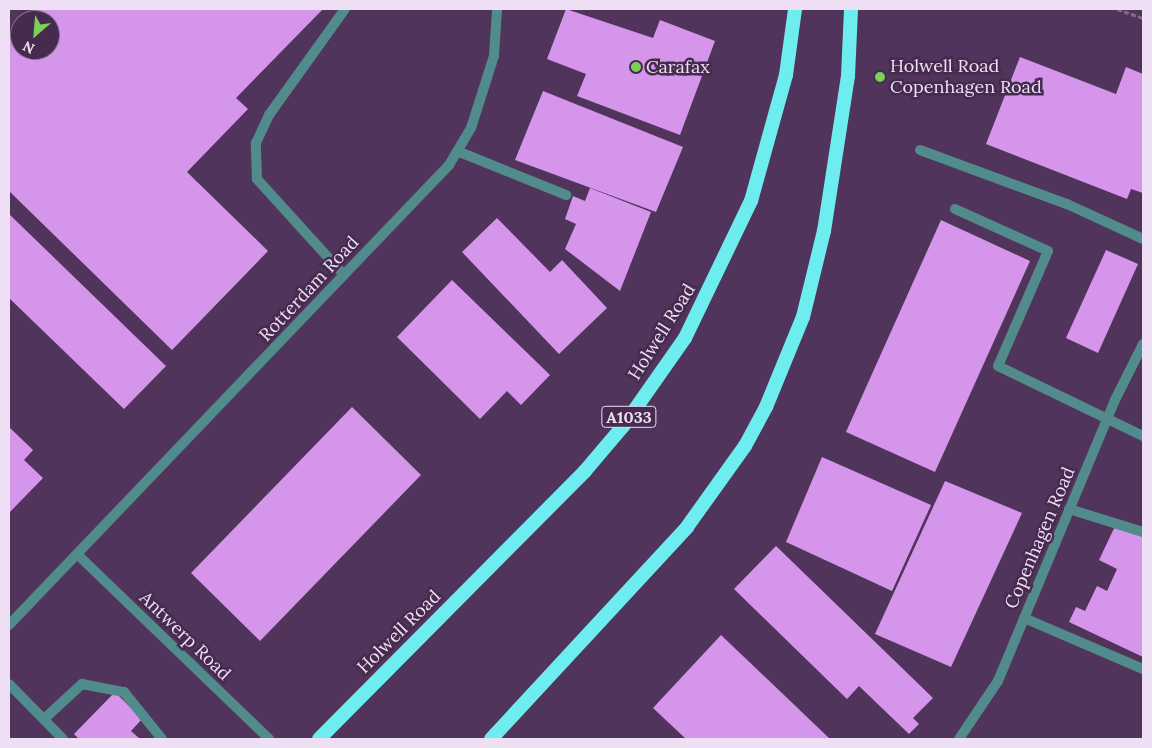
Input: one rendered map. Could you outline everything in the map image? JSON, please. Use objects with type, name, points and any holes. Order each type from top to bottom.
[{"type":"highway","name":"Holwell Road","points":[[319,739],[584,471],[624,425],[685,338],[750,201],[786,75],[795,9]]},
{"type":"highway","points":[[490,739],[687,527],[745,446],[766,407],[802,317],[824,231],[848,76],[851,9]]},
{"type":"street","points":[[344,9],[269,115],[256,143],[257,178],[344,275]]},
{"type":"street","name":"Rotterdam Road","points":[[9,625],[79,556],[449,165],[471,128],[494,56],[497,9]]},
{"type":"street","points":[[457,150],[566,195]]},
{"type":"street","points":[[920,150],[1067,204],[1143,239]]},
{"type":"street","points":[[955,209],[1048,251],[998,366],[1143,436]]},
{"type":"street","name":"Copenhagen Road","points":[[959,739],[998,681],[1107,420],[1143,344]]},
{"type":"street","points":[[1069,509],[1143,532]]},
{"type":"street","name":"Antwerp Road","points":[[79,556],[269,739]]},
{"type":"street","points":[[1024,618],[1143,669]]},
{"type":"street","points":[[9,684],[63,739]]},
{"type":"street","points":[[44,719],[82,684],[124,692],[162,739]]},
{"type":"path","points":[[1117,9],[1143,18]]},
{"type":"shaded area","points":[[9,9],[1143,9],[1143,739],[9,739]]},
{"type":"building","points":[[323,9],[236,98],[248,109],[187,172],[268,251],[172,350],[9,191],[9,37],[10,60],[60,60],[60,10],[35,10]]},
{"type":"building","name":"Carafax","points":[[566,9],[653,38],[660,20],[715,41],[680,135],[577,96],[586,74],[547,59]]},
{"type":"building","points":[[1020,57],[1116,94],[1126,67],[1143,74],[1143,193],[1131,189],[1127,199],[986,144]]},
{"type":"building","points":[[543,91],[683,147],[656,212],[515,160]]},
{"type":"building","points":[[590,188],[651,212],[620,291],[565,249],[576,224],[565,219],[573,196],[585,201]]},
{"type":"building","points":[[9,214],[166,366],[124,409],[9,298]]},
{"type":"building","points":[[497,218],[550,272],[562,260],[607,308],[559,354],[462,252]]},
{"type":"building","points":[[941,220],[1030,261],[935,472],[846,432]]},
{"type":"building","points":[[1106,250],[1138,264],[1098,353],[1066,338]]},
{"type":"building","points":[[452,280],[550,375],[521,405],[507,391],[480,419],[397,337]]},
{"type":"building","points":[[352,407],[421,475],[260,641],[191,573]]},
{"type":"building","points":[[9,427],[33,450],[24,460],[43,478],[9,513]]},
{"type":"building","points":[[822,457],[931,505],[892,591],[786,542]]},
{"type":"building","points":[[945,481],[1022,513],[951,667],[875,634]]},
{"type":"building","points":[[1117,522],[1143,535],[1143,657],[1069,622],[1076,607],[1085,611],[1097,586],[1107,591],[1117,569],[1099,560]]},
{"type":"building","points":[[776,546],[933,698],[913,718],[919,724],[909,734],[859,686],[847,699],[734,589]]},
{"type":"building","points":[[721,635],[830,739],[686,739],[653,708]]},
{"type":"building","points":[[115,692],[142,719],[131,731],[140,739],[79,739],[74,734]]},
{"type":"place","name":"Carafax","points":[[636,67]]},
{"type":"place","name":"Holwell Road Copenhagen Road","points":[[880,77]]}]
